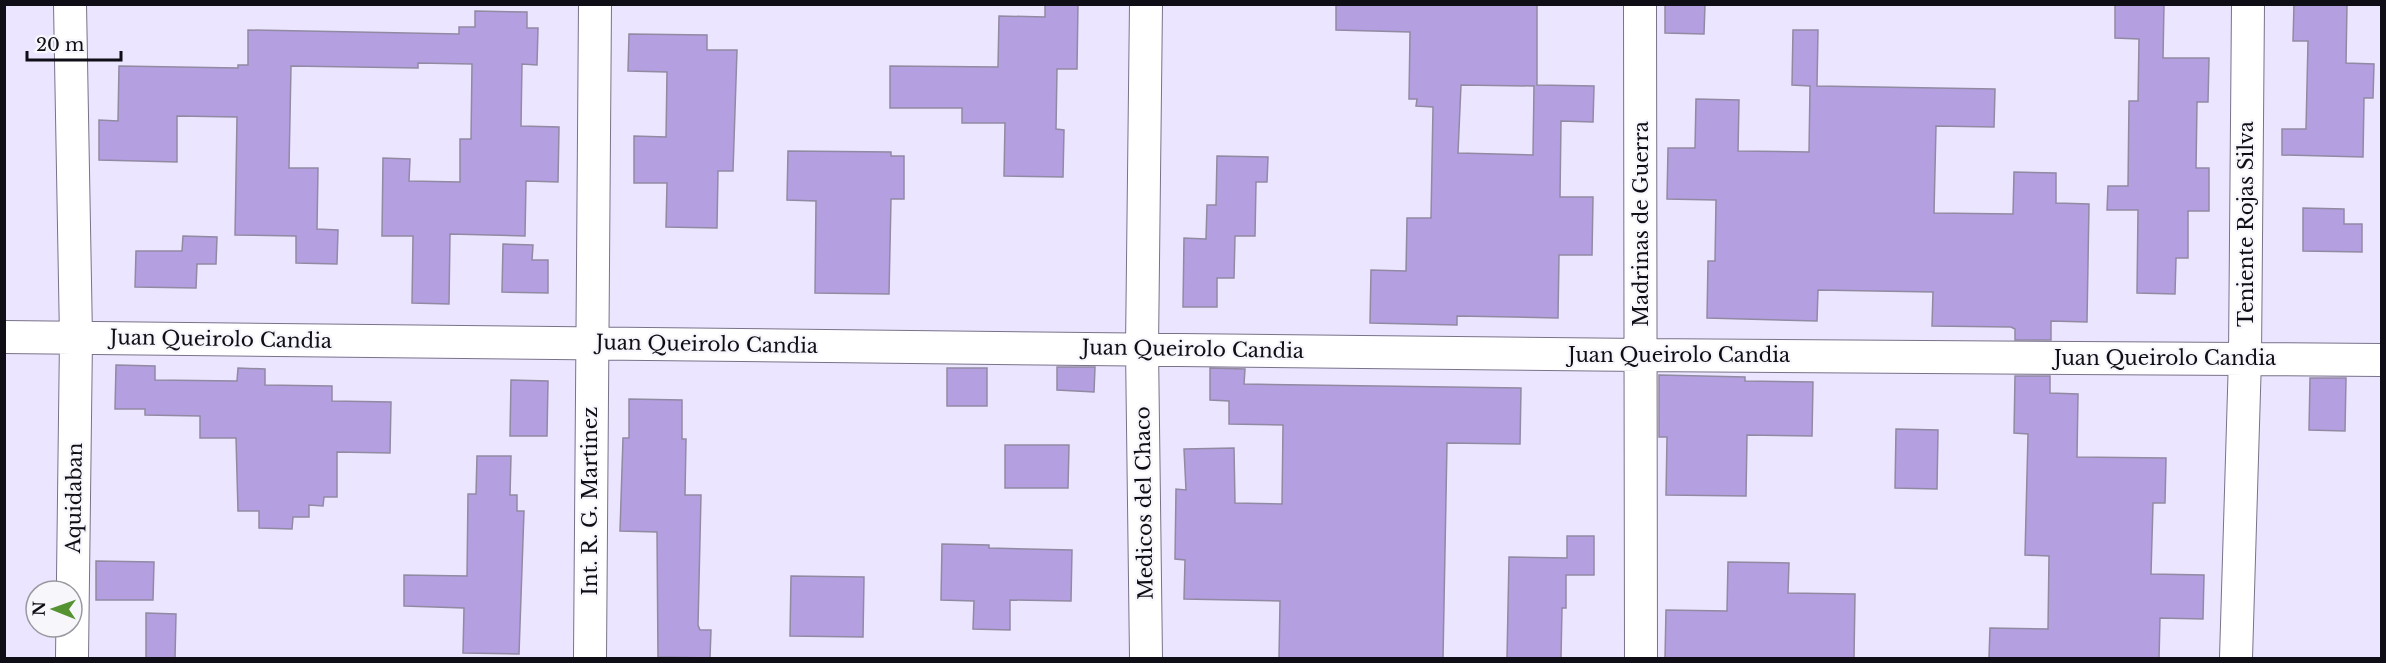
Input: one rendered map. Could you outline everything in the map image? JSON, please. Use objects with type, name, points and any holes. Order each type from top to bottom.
[{"type":"street","name":"Aquidaban","points":[[70,4],[76,338],[72,658]]},
{"type":"street","name":"Int. R. G. Martinez","points":[[590,658],[595,4]]},
{"type":"street","name":"Medicos del Chaco","points":[[1146,4],[1142,348],[1146,658]]},
{"type":"street","name":"Madrinas de Guerra","points":[[1640,4],[1641,658]]},
{"type":"street","name":"Teniente Rojas Silva","points":[[2236,658],[2245,358],[2248,4]]},
{"type":"street","name":"Juan Queirolo Candia","points":[[4,337],[1142,348],[1641,356],[2382,360]]},
{"type":"building","points":[[1045,4],[1078,4],[1077,69],[1057,69],[1056,129],[1064,130],[1063,177],[1004,176],[1005,123],[962,123],[962,108],[890,108],[890,66],[998,67],[999,16],[1045,17]]},
{"type":"building","points":[[1336,4],[1537,4],[1537,85],[1594,86],[1593,122],[1561,121],[1560,197],[1593,197],[1592,255],[1559,255],[1558,318],[1457,316],[1457,325],[1370,323],[1371,270],[1406,271],[1407,218],[1431,218],[1433,107],[1416,106],[1417,99],[1409,99],[1410,32],[1336,30]],"holes":[[[1461,85],[1534,86],[1533,155],[1458,153]]]},
{"type":"building","points":[[1665,4],[1705,4],[1704,34],[1665,33]]},
{"type":"building","points":[[2115,4],[2164,4],[2163,58],[2209,58],[2208,102],[2197,102],[2196,168],[2209,168],[2209,211],[2188,211],[2188,258],[2176,258],[2175,294],[2137,293],[2138,210],[2107,210],[2108,186],[2128,186],[2129,101],[2138,101],[2139,39],[2115,38]]},
{"type":"building","points":[[2294,4],[2347,4],[2346,63],[2374,64],[2373,98],[2364,98],[2363,157],[2282,155],[2282,129],[2306,129],[2308,41],[2293,41]]},
{"type":"building","points":[[475,11],[527,12],[527,28],[538,28],[537,65],[522,64],[521,126],[559,127],[558,182],[526,181],[525,236],[450,234],[449,304],[412,303],[413,236],[382,236],[383,158],[410,159],[409,181],[460,182],[460,139],[471,139],[472,64],[418,63],[418,68],[291,66],[289,168],[318,168],[317,229],[338,230],[337,264],[296,263],[296,236],[235,235],[237,117],[177,116],[177,162],[99,160],[99,120],[118,121],[119,66],[238,68],[238,65],[248,65],[248,30],[459,34],[459,27],[475,27]]},
{"type":"building","points":[[1793,30],[1818,30],[1817,86],[1995,89],[1994,127],[1936,126],[1934,213],[2013,214],[2014,172],[2056,173],[2056,203],[2089,204],[2087,322],[2051,321],[2051,340],[2015,340],[2015,329],[2011,327],[1932,326],[1933,292],[1818,290],[1817,321],[1707,318],[1708,261],[1715,261],[1716,200],[1667,199],[1668,148],[1695,148],[1696,99],[1739,100],[1738,151],[1809,152],[1810,86],[1792,85]]},
{"type":"building","points":[[629,34],[707,35],[707,50],[737,50],[733,171],[718,171],[717,228],[666,227],[667,183],[634,183],[634,136],[666,137],[667,72],[628,71]]},
{"type":"building","points":[[788,151],[891,152],[891,156],[904,156],[904,199],[891,199],[889,294],[815,293],[816,201],[787,200]]},
{"type":"building","points":[[1217,156],[1268,157],[1267,182],[1256,182],[1255,236],[1235,236],[1234,278],[1217,278],[1217,307],[1183,307],[1184,238],[1206,239],[1207,205],[1216,205]]},
{"type":"building","points":[[2303,208],[2344,209],[2344,224],[2362,224],[2362,252],[2303,251]]},
{"type":"building","points":[[183,236],[217,237],[216,264],[197,264],[196,288],[135,287],[136,251],[182,251]]},
{"type":"building","points":[[503,244],[533,245],[532,260],[548,260],[548,293],[502,292]]},
{"type":"building","points":[[116,365],[155,366],[155,380],[237,381],[238,368],[265,369],[265,385],[332,386],[332,401],[391,402],[390,453],[337,452],[337,497],[324,497],[323,506],[309,505],[309,517],[293,517],[292,529],[259,528],[259,511],[238,511],[236,438],[200,438],[200,416],[145,415],[145,409],[115,409]]},
{"type":"building","points":[[1057,367],[1095,367],[1094,392],[1057,390]]},
{"type":"building","points":[[947,368],[987,368],[987,406],[947,406]]},
{"type":"building","points":[[1210,368],[1245,369],[1244,384],[1521,388],[1520,444],[1447,443],[1443,658],[1279,658],[1280,601],[1184,599],[1185,560],[1175,559],[1176,489],[1186,490],[1184,449],[1234,448],[1235,503],[1282,504],[1283,425],[1229,424],[1229,401],[1210,400]]},
{"type":"building","points":[[1659,375],[1745,377],[1745,381],[1813,382],[1812,436],[1747,435],[1746,496],[1666,495],[1667,437],[1659,437]]},
{"type":"building","points":[[2015,376],[2050,376],[2050,393],[2078,394],[2077,457],[2166,458],[2165,503],[2153,503],[2151,574],[2204,575],[2203,619],[2160,618],[2159,658],[1989,658],[1990,628],[2048,629],[2049,556],[2025,555],[2028,434],[2014,433]]},
{"type":"building","points":[[2310,378],[2346,378],[2345,431],[2309,430]]},
{"type":"building","points":[[511,380],[548,381],[547,436],[510,436]]},
{"type":"building","points":[[629,399],[682,400],[682,439],[686,439],[685,495],[701,495],[698,625],[700,630],[711,630],[710,658],[658,657],[657,532],[620,531],[623,438],[629,438]]},
{"type":"building","points":[[1896,429],[1938,430],[1937,489],[1895,488]]},
{"type":"building","points":[[1005,445],[1069,445],[1068,488],[1005,488]]},
{"type":"building","points":[[477,456],[511,456],[510,495],[517,495],[517,511],[524,511],[519,654],[463,653],[464,608],[404,606],[404,575],[467,576],[468,494],[476,494]]},
{"type":"building","points":[[1567,536],[1594,536],[1594,575],[1566,575],[1566,608],[1562,608],[1561,658],[1507,658],[1509,557],[1567,558]]},
{"type":"building","points":[[942,544],[989,545],[989,548],[1072,550],[1071,601],[1010,600],[1010,630],[973,629],[974,601],[941,600]]},
{"type":"building","points":[[96,561],[154,562],[153,600],[96,600]]},
{"type":"building","points":[[1728,562],[1789,563],[1788,593],[1855,594],[1854,658],[1665,658],[1666,610],[1727,611]]},
{"type":"building","points":[[791,576],[864,577],[863,637],[790,636]]},
{"type":"building","points":[[146,613],[176,614],[175,658],[146,658]]}]
